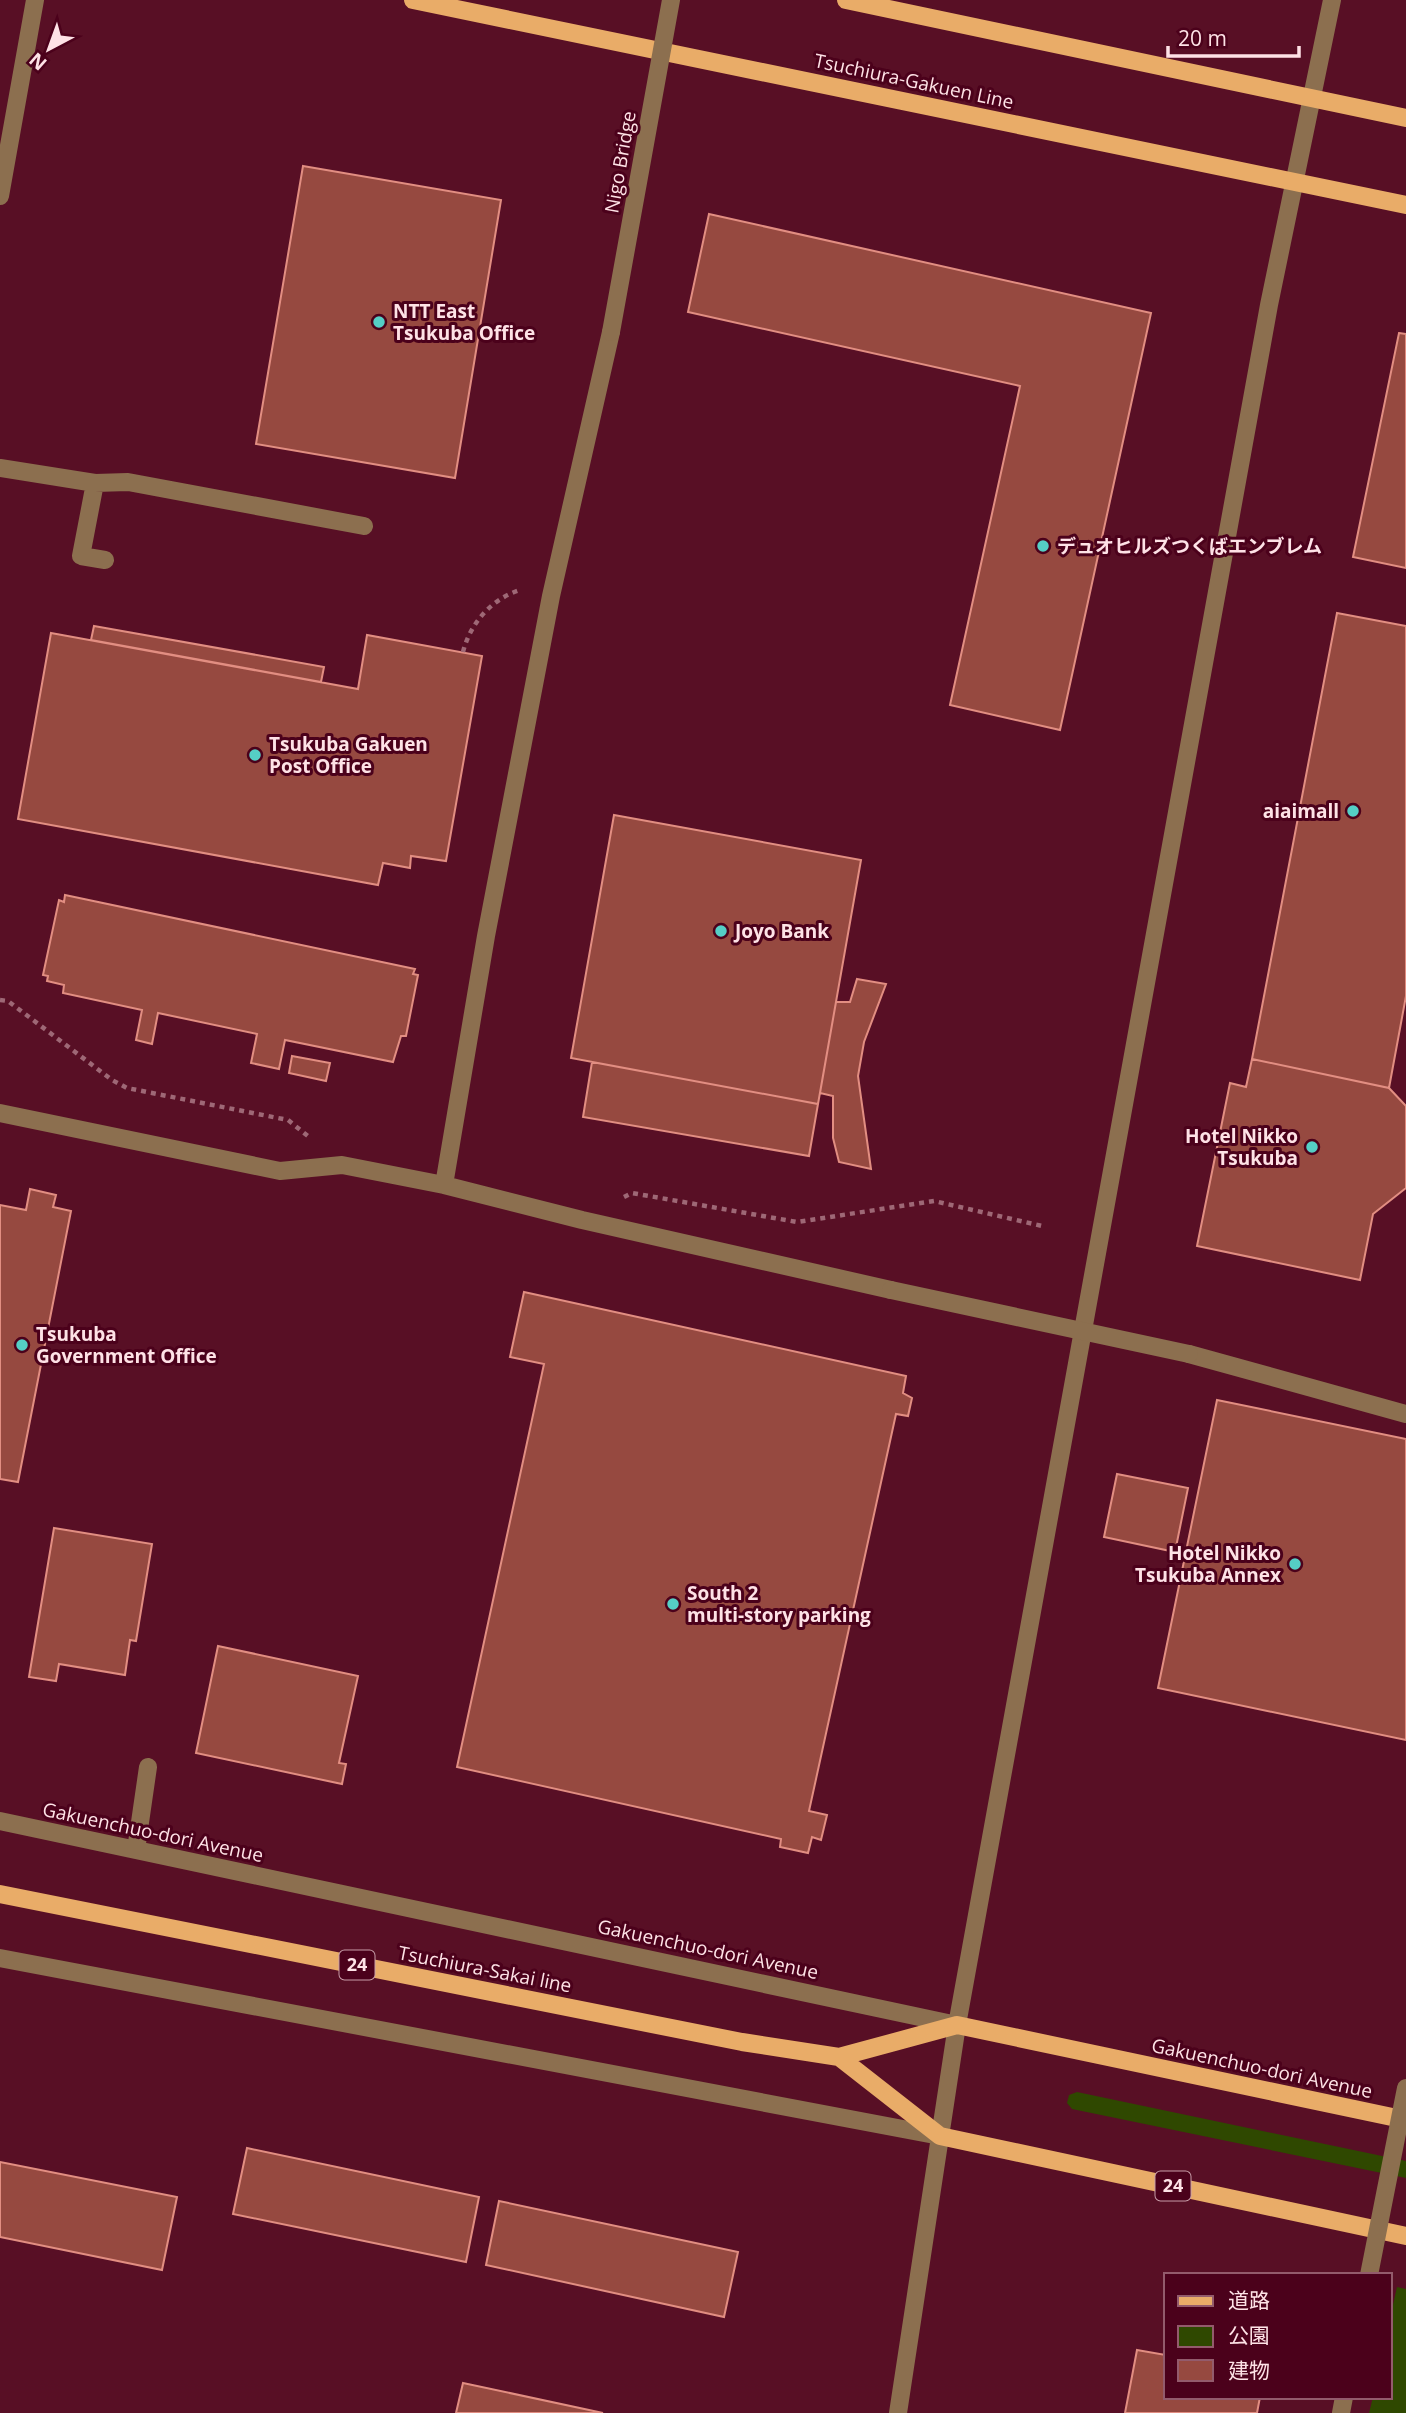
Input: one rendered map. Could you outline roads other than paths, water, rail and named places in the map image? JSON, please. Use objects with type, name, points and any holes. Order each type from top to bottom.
[{"type":"main road","name":"Tsuchiura-Gakuen Line","points":[[413,0],[1406,205]]},
{"type":"main road","points":[[846,0],[1406,118]]},
{"type":"main road","name":"Tsuchiura-Sakai line","points":[[0,1894],[742,2042],[839,2057],[957,2025]]},
{"type":"main road","name":"Gakuenchuo-dori Avenue","points":[[957,2025],[1406,2120]]},
{"type":"main road","name":"Tsuchiura-Sakai line","points":[[839,2057],[940,2136]]},
{"type":"main road","name":"24","points":[[940,2136],[1406,2236]]},
{"type":"street","points":[[0,196],[36,0]]},
{"type":"street","name":"Nigo Bridge","points":[[444,1185],[486,936],[551,596],[611,332],[671,0]]},
{"type":"street","points":[[898,2413],[957,2025],[1264,332],[1332,0]]},
{"type":"street","points":[[0,468],[95,483],[128,482],[364,526]]},
{"type":"street","points":[[95,483],[81,556],[105,560]]},
{"type":"street","points":[[0,1113],[280,1171],[342,1165],[444,1185],[582,1220],[1189,1354],[1406,1414]]},
{"type":"street","points":[[136,1850],[148,1767]]},
{"type":"street","name":"Gakuenchuo-dori Avenue","points":[[0,1821],[957,2025]]},
{"type":"street","points":[[0,1958],[940,2136]]},
{"type":"street","points":[[1369,2273],[1406,2088]]},
{"type":"place","name":"NTT East Tsukuba Office","points":[[379,322]]},
{"type":"place","name":"デュオヒルズつくばエンブレム","points":[[1043,546]]},
{"type":"place","name":"Tsukuba Gakuen Post Office","points":[[255,755]]},
{"type":"place","name":"aiaimall","points":[[1353,811]]},
{"type":"place","name":"Joyo Bank","points":[[721,931]]},
{"type":"place","name":"Hotel Nikko Tsukuba","points":[[1312,1147]]},
{"type":"place","name":"Tsukuba Government Office","points":[[22,1345]]},
{"type":"place","name":"Hotel Nikko Tsukuba Annex","points":[[1295,1564]]},
{"type":"place","name":"South 2 multi-story parking","points":[[673,1604]]}]
